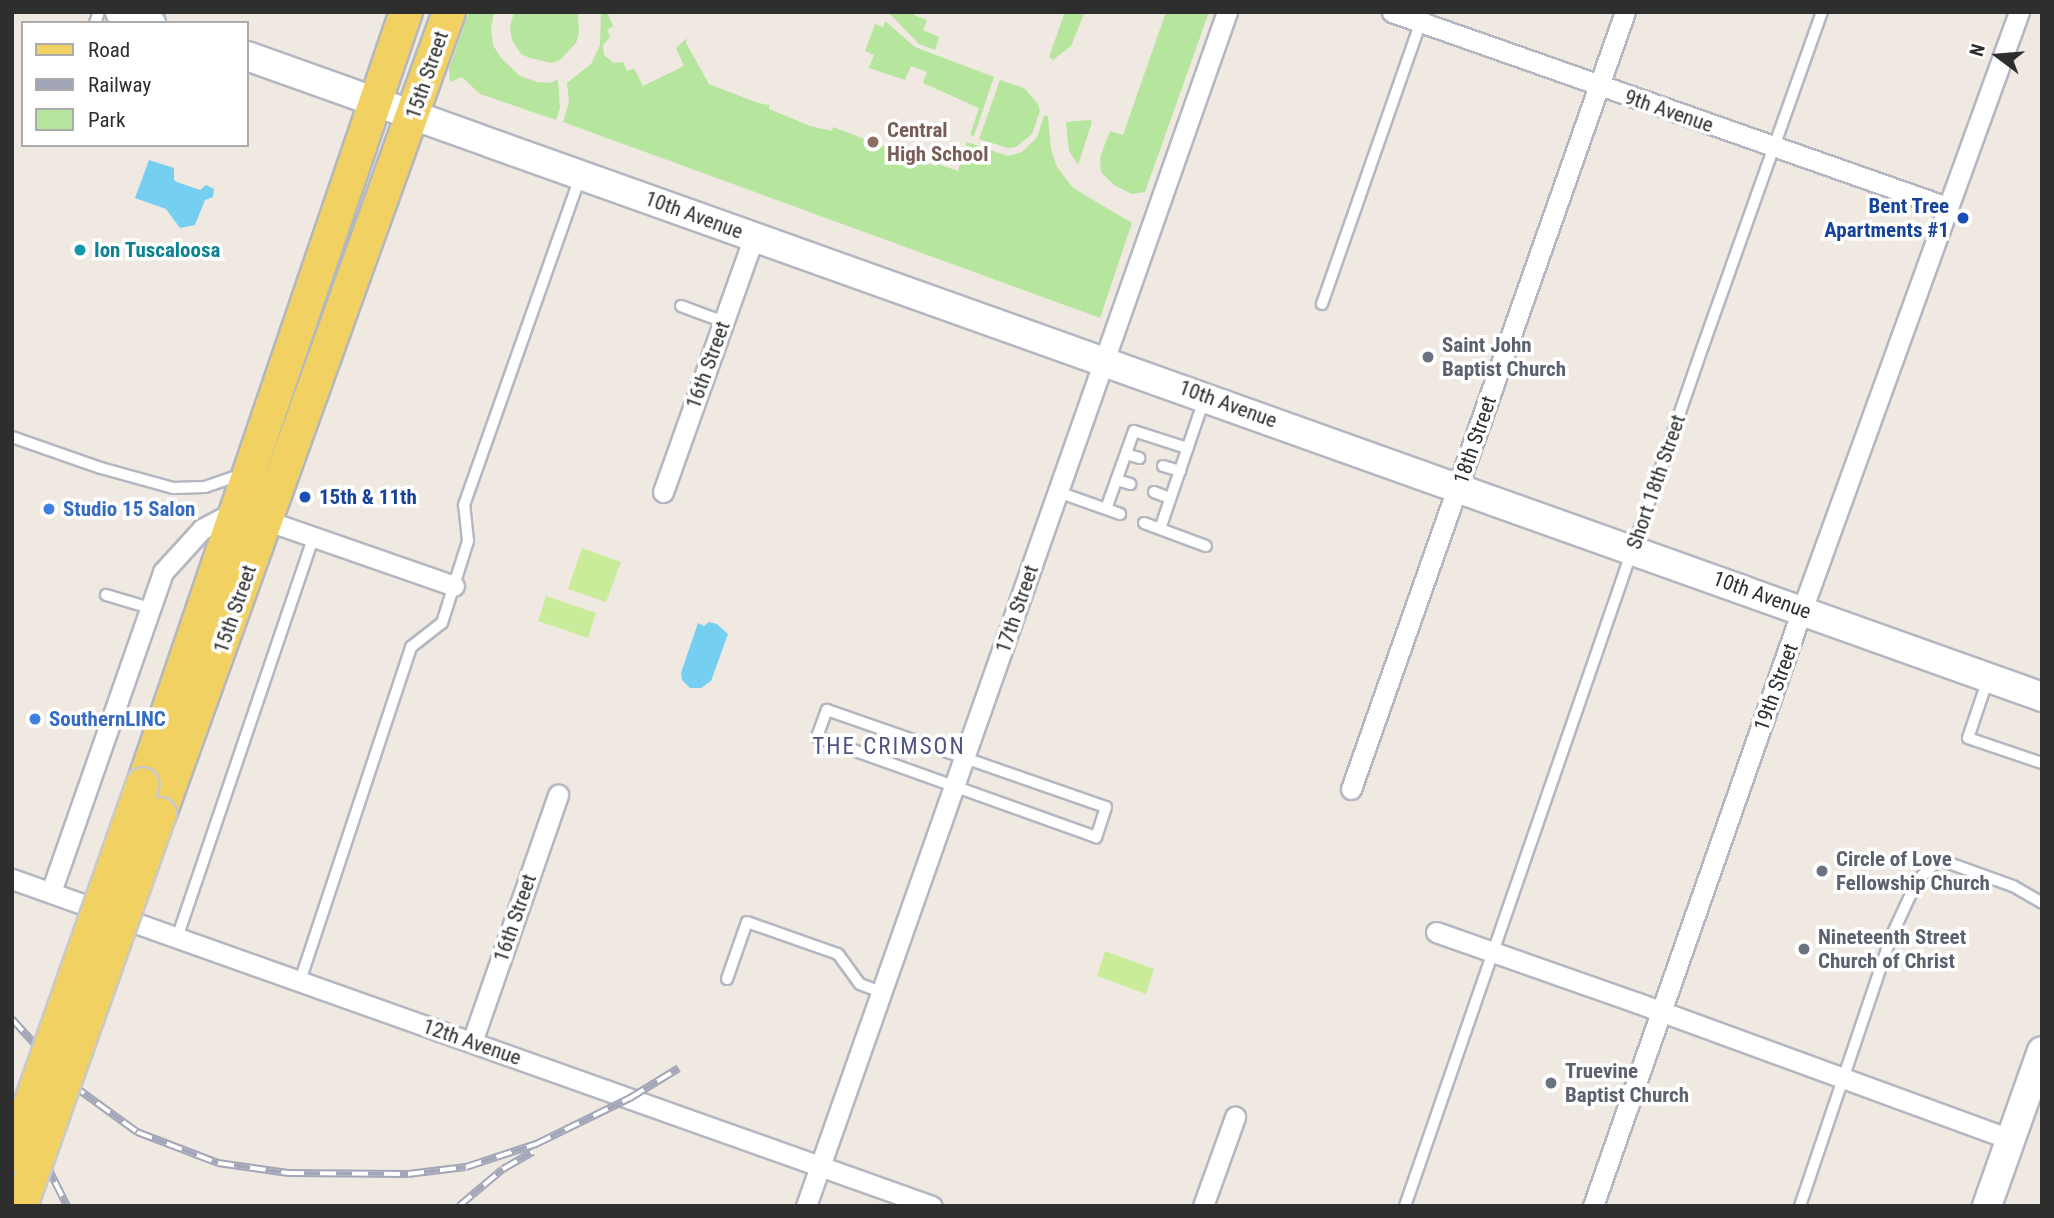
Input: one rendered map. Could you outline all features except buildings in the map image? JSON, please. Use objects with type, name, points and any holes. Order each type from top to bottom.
[{"type":"main road","points":[[120,12],[145,21]]},
{"type":"main road","name":"15th Street","points":[[21,1206],[252,557],[249,472],[406,12]]},
{"type":"main road","name":"15th Street","points":[[12,1155],[143,784],[413,115],[449,12]]},
{"type":"main road","name":"10th Avenue","points":[[248,56],[1206,396],[2042,697]]},
{"type":"main road","points":[[1987,1206],[2009,1139],[2031,1103],[2042,1051]]},
{"type":"street","name":"17th Street","points":[[806,1206],[1227,12]]},
{"type":"street","name":"9th Avenue","points":[[1392,12],[1422,17],[1598,87],[1947,207]]},
{"type":"street","name":"18th Street","points":[[1351,789],[1625,12]]},
{"type":"street","name":"19th Street","points":[[1593,1206],[1802,610],[2018,12]]},
{"type":"street","name":"16th Street","points":[[663,492],[754,237]]},
{"type":"street","points":[[51,892],[163,572],[202,528],[251,515],[454,586]]},
{"type":"street","name":"16th Street","points":[[472,1042],[558,795]]},
{"type":"street","name":"12th Avenue","points":[[12,878],[932,1206]]},
{"type":"street","points":[[1436,932],[2009,1139]]},
{"type":"street","points":[[1203,1206],[1235,1117]]},
{"type":"lane","name":"Short 18th Street","points":[[1405,1206],[1822,12]]},
{"type":"lane","points":[[1322,304],[1422,17]]},
{"type":"lane","points":[[300,981],[411,647],[442,624],[468,541],[464,505],[581,174]]},
{"type":"lane","points":[[681,306],[724,322]]},
{"type":"lane","points":[[1160,529],[1206,396]]},
{"type":"lane","points":[[1106,509],[1134,431],[1187,448]]},
{"type":"lane","points":[[12,437],[145,482],[173,488],[205,486],[249,472]]},
{"type":"lane","points":[[1126,454],[1139,458]]},
{"type":"lane","points":[[1163,466],[1180,471]]},
{"type":"lane","points":[[1117,480],[1130,484]]},
{"type":"lane","points":[[1058,492],[1120,514]]},
{"type":"lane","points":[[1154,492],[1170,498]]},
{"type":"lane","points":[[1144,523],[1206,546]]},
{"type":"lane","points":[[177,939],[313,538]]},
{"type":"lane","points":[[106,595],[150,608]]},
{"type":"lane","points":[[1989,678],[1968,738],[2042,763]]},
{"type":"lane","points":[[827,710],[966,758],[1106,807],[1096,837],[817,737],[827,710]]},
{"type":"lane","points":[[1800,1206],[1891,937],[1917,881],[1927,868],[1936,862],[1946,862],[2013,886],[2042,903]]},
{"type":"lane","points":[[727,979],[747,922],[838,954],[860,984],[881,992]]},
{"type":"green space","points":[[469,12],[494,12],[491,28],[493,45],[501,58],[520,76],[537,82],[550,83],[558,79],[560,108],[556,120],[480,94],[462,77],[450,82],[449,69]]},
{"type":"green space","points":[[514,12],[578,12],[579,33],[576,43],[560,60],[551,63],[521,54],[512,40],[510,27]]},
{"type":"green space","points":[[601,12],[607,12],[613,26],[607,30],[610,37],[603,45],[604,55],[614,63],[623,62],[627,71],[634,68],[643,86],[684,66],[676,48],[687,38],[686,43],[709,84],[769,105],[769,109],[810,126],[832,131],[833,127],[936,166],[938,164],[958,171],[967,142],[1008,156],[1022,152],[1037,137],[1044,116],[1048,116],[1051,149],[1057,167],[1073,188],[1132,223],[1100,318],[563,122],[569,102],[567,83],[591,64],[600,45]]},
{"type":"green space","points":[[888,12],[914,12],[914,15],[927,20],[923,30],[939,37],[935,50],[919,44]]},
{"type":"green space","points":[[1065,12],[1084,14],[1071,46],[1053,60],[1049,57]]},
{"type":"green space","points":[[1166,12],[1209,12],[1145,192],[1132,194],[1114,185],[1101,172],[1100,157],[1110,131],[1123,135]]},
{"type":"green space","points":[[885,21],[915,47],[994,77],[974,136],[970,135],[979,108],[923,83],[927,72],[911,66],[905,80],[869,68],[874,55],[865,51],[875,24],[883,27]]},
{"type":"green space","points":[[1000,80],[1024,88],[1038,104],[1040,111],[1032,134],[1016,147],[1008,148],[979,139]]},
{"type":"green space","points":[[1066,122],[1092,122],[1078,165],[1069,151]]},
{"type":"green space","points":[[582,548],[621,562],[606,602],[568,589]]},
{"type":"green space","points":[[546,596],[596,613],[588,638],[538,621]]},
{"type":"green space","points":[[1105,951],[1154,969],[1146,994],[1097,976]]},
{"type":"water","points":[[149,160],[174,168],[174,180],[177,182],[200,190],[206,185],[214,189],[213,197],[205,200],[195,225],[180,228],[166,209],[135,198]]},
{"type":"water","points":[[709,622],[717,624],[728,634],[711,681],[701,688],[690,688],[682,680],[681,673],[698,623],[704,626]]},
{"type":"railway","points":[[12,1019],[71,1084],[137,1132],[218,1163],[288,1173],[408,1174],[466,1167],[536,1144],[630,1098],[679,1068]]},
{"type":"railway","points":[[12,1096],[67,1206]]},
{"type":"railway","points":[[459,1206],[503,1169],[532,1152]]},
{"type":"place","name":"Central High School","points":[[873,142]]},
{"type":"place","name":"Bent Tree Apartments #1","points":[[1963,218]]},
{"type":"place","name":"Ion Tuscaloosa","points":[[80,250]]},
{"type":"place","name":"Saint John Baptist Church","points":[[1428,357]]},
{"type":"place","name":"15th & 11th","points":[[305,497]]},
{"type":"place","name":"Studio 15 Salon","points":[[49,509]]},
{"type":"place","name":"SouthernLINC","points":[[35,719]]},
{"type":"place","name":"Circle of Love Fellowship Church","points":[[1822,871]]},
{"type":"place","name":"Nineteenth Street Church of Christ","points":[[1804,949]]},
{"type":"place","name":"Truevine Baptist Church","points":[[1551,1083]]},
{"type":"district","name":"THE CRIMSON","points":[[889,747]]}]
